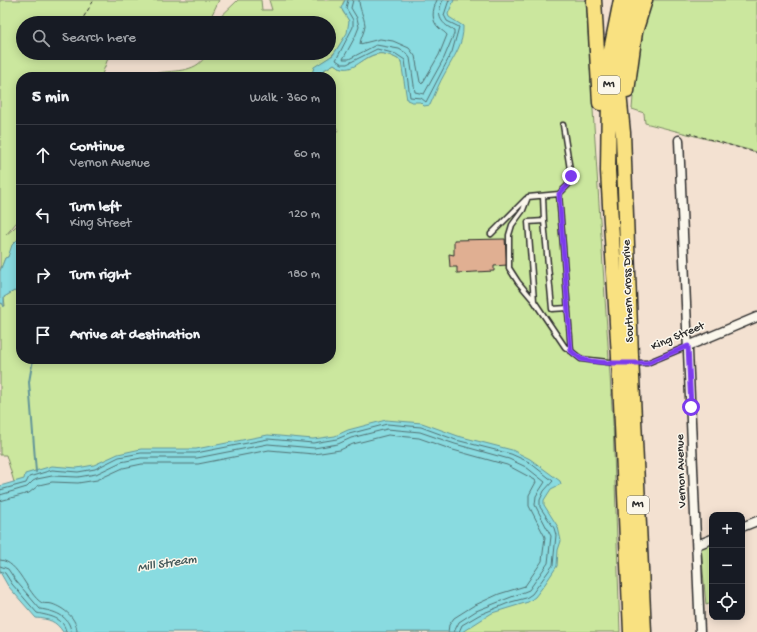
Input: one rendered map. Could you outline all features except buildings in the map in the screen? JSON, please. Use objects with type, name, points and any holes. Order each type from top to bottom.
[{"type":"highway","points":[[594,0],[600,106],[608,171]]},
{"type":"highway","name":"Southern Cross Drive","points":[[621,0],[610,55],[608,171],[625,357]]},
{"type":"highway","name":"Southern Cross Drive","points":[[640,2],[632,51],[623,133],[625,357],[644,632]]},
{"type":"highway","name":"Southern Cross Drive","points":[[626,378],[631,632]]},
{"type":"street","name":"Vernon Avenue","points":[[679,140],[700,632]]},
{"type":"street","name":"King Street","points":[[688,346],[757,317]]},
{"type":"street","points":[[745,526],[757,521]]},
{"type":"street","points":[[697,545],[709,540]]},
{"type":"lane","points":[[491,234],[528,197],[559,194],[568,185],[571,176],[563,125]]},
{"type":"lane","points":[[559,194],[571,351]]},
{"type":"lane","points":[[542,196],[552,308],[568,308]]},
{"type":"lane","points":[[528,197],[523,210],[512,224],[508,235],[509,268],[518,282],[534,301],[565,347],[571,351]]},
{"type":"lane","points":[[534,301],[528,222],[544,221]]},
{"type":"lane","name":"King Street","points":[[571,351],[581,359],[608,363],[647,363],[688,346]]},
{"type":"path","points":[[84,16],[94,0]]},
{"type":"path","points":[[688,133],[757,153]]},
{"type":"green space","points":[[0,0],[219,0],[211,16],[16,16],[16,60],[107,60],[103,72],[16,72],[16,223],[6,235],[16,226],[16,244],[8,257],[5,258],[0,271]]},
{"type":"green space","points":[[238,0],[261,0],[262,10],[272,10],[269,0],[345,0],[343,3],[343,12],[348,18],[350,26],[345,39],[336,50],[336,16],[221,16]]},
{"type":"green space","points":[[443,0],[586,0],[613,423],[620,632],[372,632],[20,502],[6,455],[0,455],[0,304],[2,303],[5,306],[4,297],[14,291],[16,292],[16,364],[336,364],[336,133],[338,130],[336,127],[336,72],[323,72],[334,64],[345,68],[351,67],[377,54],[390,55],[396,58],[401,61],[403,69]]},
{"type":"green space","points":[[650,0],[757,0],[757,152],[645,123],[644,113],[632,109],[637,50]]},
{"type":"green space","points":[[202,60],[326,60],[313,72],[168,72],[179,71],[198,64]]},
{"type":"green space","points":[[709,545],[709,604],[706,605],[701,548]]},
{"type":"water","points":[[345,0],[454,0],[448,14],[449,17],[463,26],[462,39],[430,105],[424,106],[420,102],[412,102],[407,100],[401,61],[386,54],[371,56],[351,67],[346,68],[334,64],[323,72],[312,72],[314,67],[325,60],[336,60],[336,50],[347,33],[349,21],[341,8]]},
{"type":"water","points":[[16,241],[16,292],[14,291],[4,297],[4,307],[2,303],[0,304],[0,271],[5,258],[8,257],[12,245]]},
{"type":"water","points":[[386,420],[422,423],[458,436],[512,450],[530,459],[560,481],[561,484],[551,489],[544,500],[544,505],[558,527],[561,541],[558,550],[557,566],[535,597],[528,602],[492,613],[462,632],[63,632],[58,625],[52,621],[36,618],[8,586],[0,572],[0,486],[24,479],[25,474],[52,466],[77,468],[94,465],[118,454],[141,449],[196,449],[268,435],[313,439],[335,436],[348,430]]},
{"type":"waterway","name":"Mill Stream","points":[[32,364],[29,382],[36,472]]},
{"type":"route","points":[[571,176],[568,185],[559,194],[571,351],[581,359],[591,361],[608,363],[647,363],[688,346],[691,407]]}]
